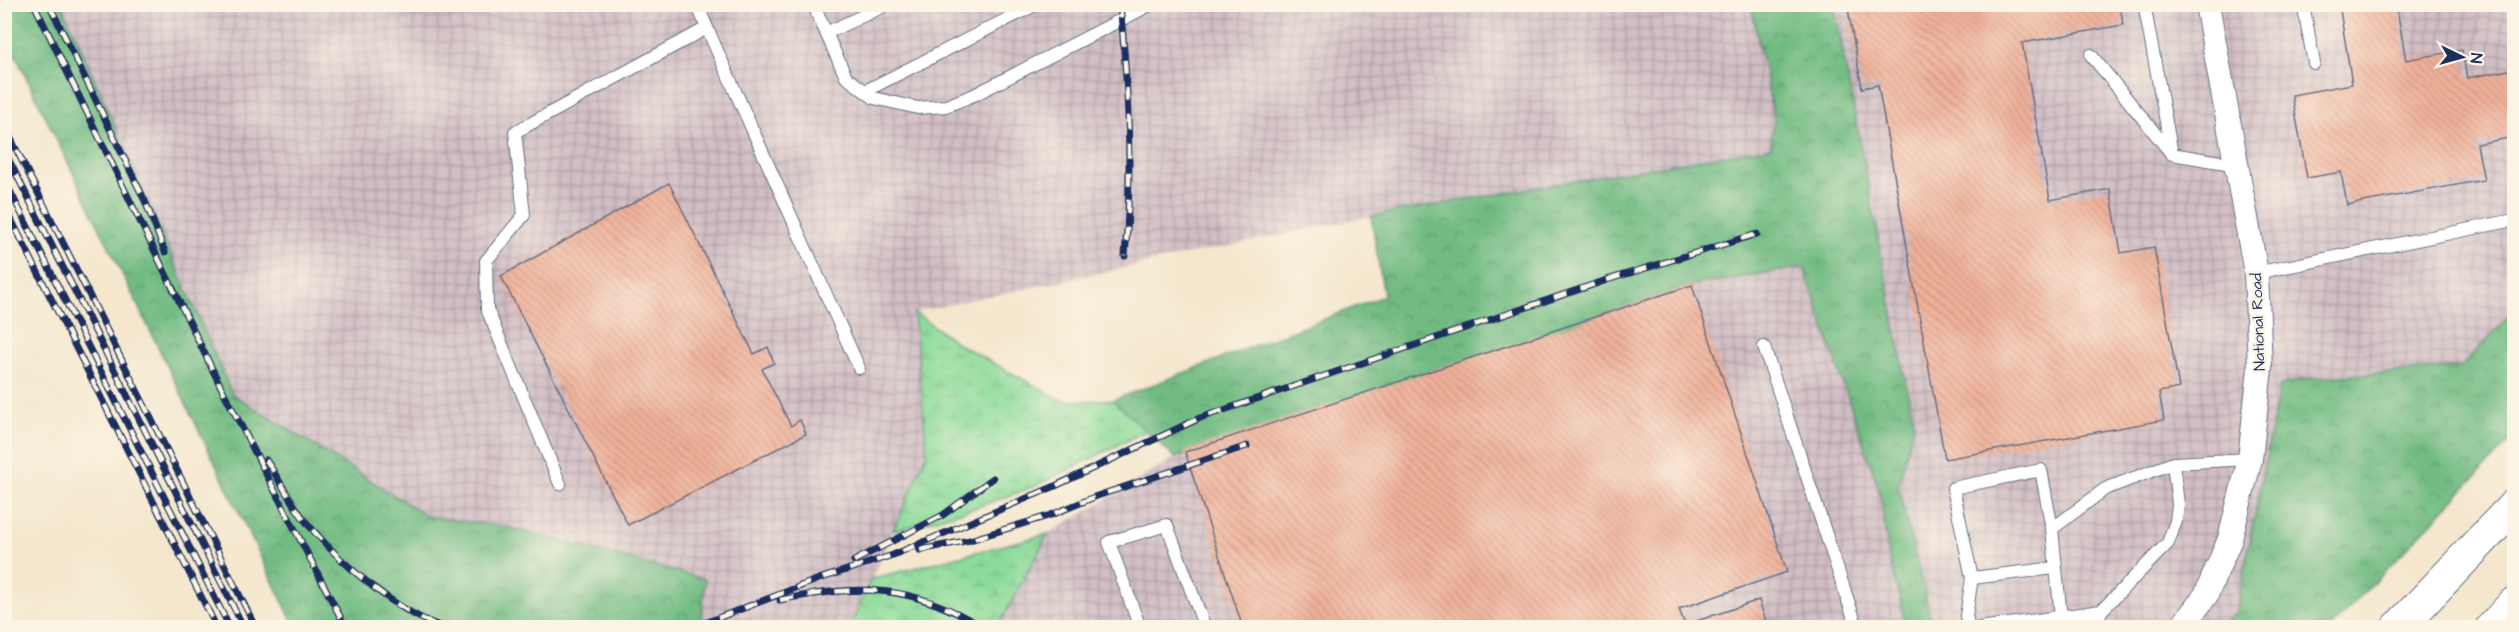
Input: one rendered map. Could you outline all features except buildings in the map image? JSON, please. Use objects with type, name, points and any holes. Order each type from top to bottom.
[{"type":"highway","points":[[2398,627],[2514,506]]},
{"type":"highway","points":[[2492,627],[2514,604]]},
{"type":"street","name":"National Road","points":[[2181,627],[2206,595],[2230,539],[2250,459],[2260,368],[2256,273],[2207,4]]},
{"type":"lane","points":[[697,4],[859,368]]},
{"type":"lane","points":[[813,4],[846,77],[874,98],[918,108],[946,106],[974,95],[1152,4]]},
{"type":"lane","points":[[826,33],[888,4]]},
{"type":"lane","points":[[865,91],[1037,4]]},
{"type":"lane","points":[[2144,4],[2172,154]]},
{"type":"lane","points":[[2303,4],[2314,63]]},
{"type":"lane","points":[[560,484],[487,309],[486,261],[524,215],[515,132],[706,28]]},
{"type":"lane","points":[[2091,55],[2172,154],[2238,165]]},
{"type":"lane","points":[[2256,273],[2514,220]]},
{"type":"lane","points":[[1764,347],[1857,627]]},
{"type":"lane","points":[[2052,529],[2105,489],[2172,463],[2250,459]]},
{"type":"lane","points":[[2096,627],[2102,611],[2168,543],[2176,521],[2178,504],[2172,463]]},
{"type":"lane","points":[[1969,627],[1966,616],[1972,578],[1953,488],[2041,470],[2052,529],[2061,617]]},
{"type":"lane","points":[[1140,627],[1109,542],[1167,525],[1205,627]]},
{"type":"lane","points":[[1972,578],[2055,568]]},
{"type":"lane","points":[[1980,627],[2037,623],[2102,611]]},
{"type":"shaded area","points":[[62,5],[1751,5],[1774,118],[1772,147],[1371,216],[914,312],[927,454],[850,627],[701,627],[705,579],[506,527],[427,516],[232,394]]},
{"type":"shaded area","points":[[1834,5],[2514,5],[2514,311],[2461,367],[2304,379],[2236,612],[2222,627],[1933,627],[1898,485],[1914,425]]},
{"type":"shaded area","points":[[1804,267],[1880,493],[1889,558],[1907,627],[998,628],[1048,534],[1175,458],[1692,285]]},
{"type":"green space","points":[[5,4],[62,5],[232,394],[427,516],[506,527],[705,579],[701,627],[295,627],[5,34]]},
{"type":"green space","points":[[1751,5],[1834,5],[1914,425],[1898,486],[1933,627],[1907,627],[1889,558],[1880,493],[1804,267],[1692,285],[1175,458],[1113,400],[1384,296],[1371,216],[1771,147],[1774,118]]},
{"type":"green space","points":[[2514,311],[2514,437],[2331,627],[2222,627],[2236,612],[2280,385],[2304,379],[2461,367]]},
{"type":"green space","points":[[914,312],[960,345],[1063,401],[1113,400],[1146,431],[1036,486],[974,508],[893,531],[927,454]]},
{"type":"green space","points":[[1048,534],[998,627],[850,627],[871,579]]},
{"type":"railway","points":[[34,4],[220,385],[346,628]]},
{"type":"railway","points":[[49,4],[145,201],[165,252]]},
{"type":"railway","points":[[1120,4],[1128,130],[1129,193],[1125,256]]},
{"type":"railway","points":[[4,125],[256,628]]},
{"type":"railway","points":[[4,150],[244,628]]},
{"type":"railway","points":[[4,179],[230,628]]},
{"type":"railway","points":[[4,205],[217,628]]},
{"type":"railway","points":[[692,628],[819,579],[893,555],[1053,487],[1200,418],[1607,280],[1757,234]]},
{"type":"railway","points":[[920,550],[970,540],[1051,515],[1097,496],[1247,446]]},
{"type":"railway","points":[[266,460],[305,521],[356,573],[410,612],[446,628]]},
{"type":"railway","points":[[854,561],[943,515],[993,478]]},
{"type":"railway","points":[[780,600],[836,591],[885,592],[933,603],[984,628]]},
{"type":"railway","points":[[814,628],[869,625],[894,628]]}]
